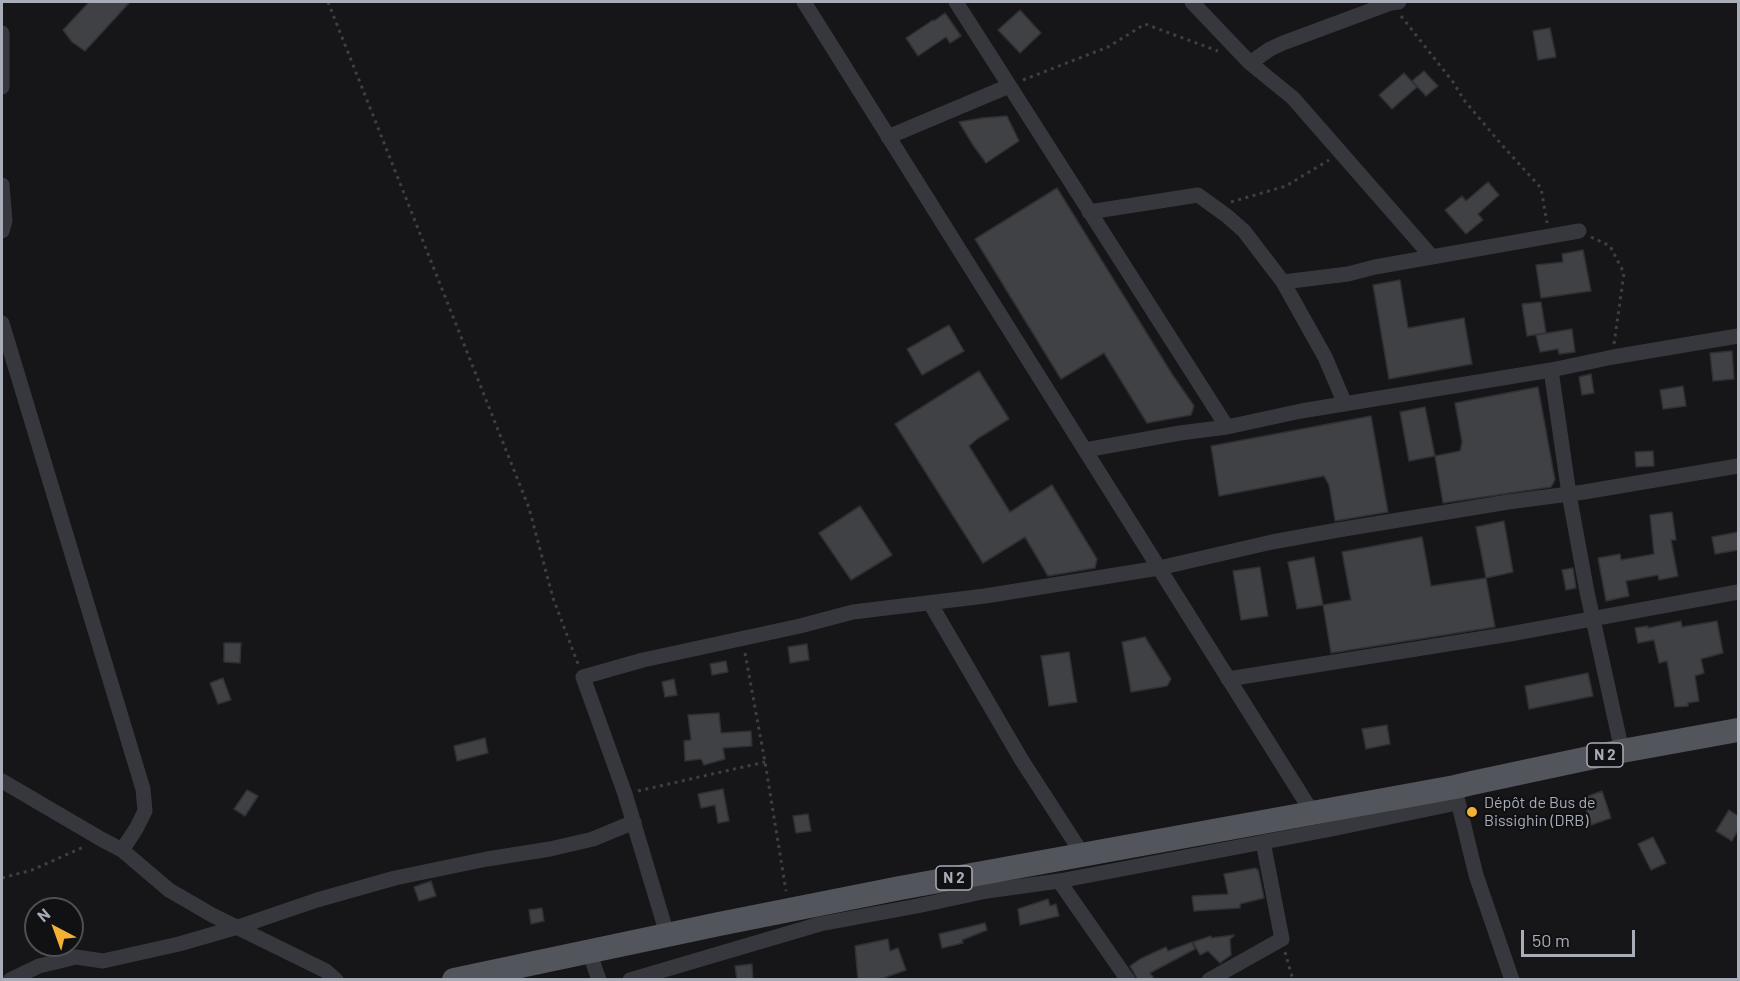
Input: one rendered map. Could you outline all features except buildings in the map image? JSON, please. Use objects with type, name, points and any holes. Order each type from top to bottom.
[{"type":"main road","name":"N 2","points":[[454,980],[667,934],[900,888],[1312,812],[1461,791],[1622,751],[1738,730]]},
{"type":"street","points":[[804,2],[1312,812]]},
{"type":"street","points":[[956,2],[1227,428]]},
{"type":"street","points":[[1192,2],[1250,63],[1293,98],[1432,257]]},
{"type":"street","points":[[1250,63],[1283,43],[1393,2]]},
{"type":"street","points":[[2,33],[2,87]]},
{"type":"street","points":[[888,137],[1009,86]]},
{"type":"street","points":[[2,185],[5,221],[2,231]]},
{"type":"street","points":[[1089,212],[1198,195],[1215,207],[1244,231],[1283,282],[1325,357],[1346,404]]},
{"type":"street","points":[[1283,282],[1348,274],[1375,267],[1579,231]]},
{"type":"street","points":[[2,323],[143,789],[145,811],[122,850]]},
{"type":"street","points":[[1085,450],[1180,433],[1227,428],[1301,411],[1551,370],[1738,336]]},
{"type":"street","points":[[1551,370],[1569,494],[1592,619],[1622,751]]},
{"type":"street","points":[[667,934],[625,794],[583,677],[643,660],[743,639],[853,612],[930,603],[1159,567],[1283,540],[1738,466]]},
{"type":"street","points":[[1228,678],[1510,634],[1738,592]]},
{"type":"street","points":[[930,603],[1021,759],[1083,855]]},
{"type":"street","points":[[2,781],[122,850],[170,890],[212,915],[326,971],[336,980]]},
{"type":"street","points":[[630,980],[820,924],[987,891],[1059,882],[1263,842],[1461,791],[1476,875],[1512,980]]},
{"type":"street","points":[[9,980],[39,966],[76,957],[103,961],[179,944],[395,878],[593,839],[633,822]]},
{"type":"street","points":[[1209,980],[1282,939],[1263,842]]},
{"type":"street","points":[[1059,882],[1128,980]]},
{"type":"street","points":[[589,951],[599,980]]},
{"type":"path","points":[[328,2],[529,508],[553,597],[583,677]]},
{"type":"path","points":[[1393,2],[1464,100],[1541,188],[1549,236]]},
{"type":"path","points":[[1009,86],[1108,47],[1145,24],[1219,51]]},
{"type":"path","points":[[1215,207],[1286,186],[1340,153]]},
{"type":"path","points":[[1579,231],[1610,246],[1624,273],[1613,357]]},
{"type":"path","points":[[743,639],[788,910]]},
{"type":"path","points":[[625,794],[765,762]]},
{"type":"path","points":[[2,878],[32,870],[101,839]]},
{"type":"path","points":[[1282,939],[1293,980]]},
{"type":"place","name":"Dépôt de Bus de Bissighin (DRB)","points":[[1472,812]]}]
